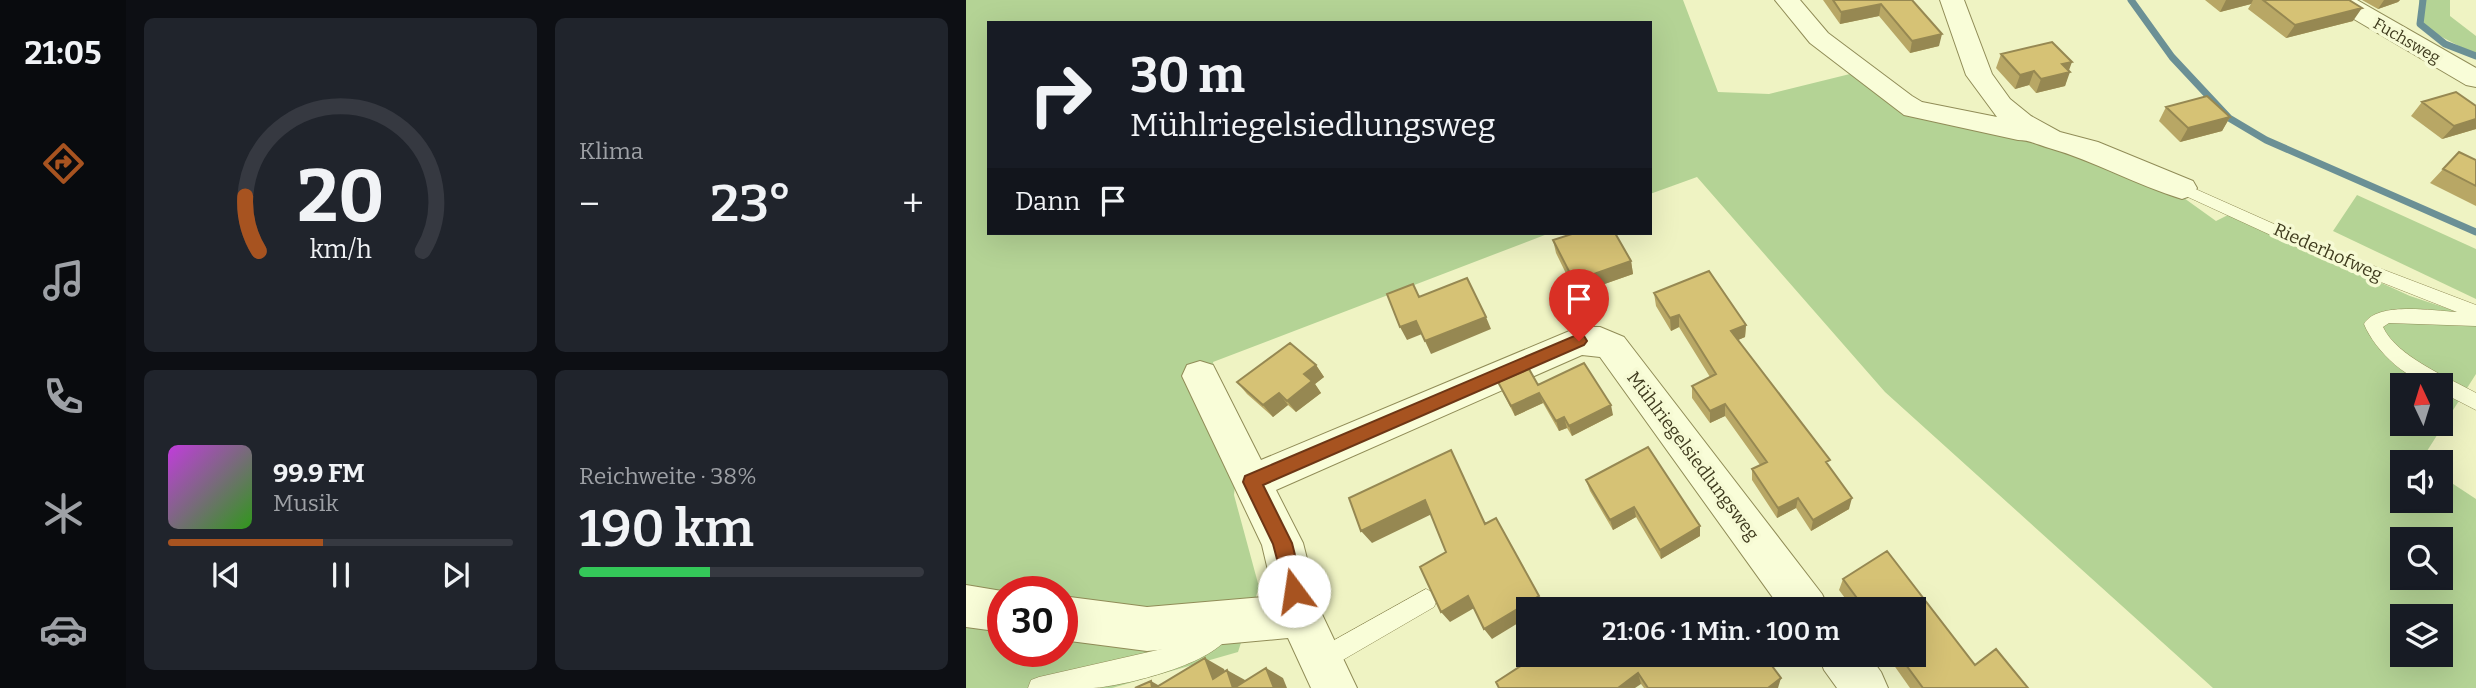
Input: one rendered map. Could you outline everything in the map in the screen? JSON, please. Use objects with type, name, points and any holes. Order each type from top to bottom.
[{"type":"street","points":[[1787,0],[1819,38],[1914,109],[2018,131],[2036,131]]},
{"type":"street","points":[[1952,0],[1966,44],[1988,91],[2000,105],[2050,139],[2088,149],[2182,188]]},
{"type":"street","name":"Fuchsweg","points":[[2339,0],[2476,79]]},
{"type":"street","name":"Mühlriegelsiedlungsweg","points":[[1251,482],[1579,341],[1600,341],[1612,347],[1798,597]]},
{"type":"street","points":[[1200,376],[1282,543],[1300,615],[1327,674]]},
{"type":"street","points":[[966,606],[987,609]]},
{"type":"street","points":[[1078,620],[1147,629],[1300,615]]},
{"type":"street","points":[[1850,667],[1865,688]]},
{"type":"lane","name":"Riederhofweg","points":[[2182,188],[2331,256],[2476,312]]},
{"type":"lane","points":[[2476,319],[2387,316],[2373,324],[2374,331],[2389,349],[2476,402]]},
{"type":"lane","points":[[1327,674],[1426,600]]},
{"type":"lane","points":[[1039,688],[1197,649],[1216,636],[1227,621]]},
{"type":"green space","points":[[966,0],[1683,0],[1718,92],[1769,94],[1854,73],[1901,106],[2020,136],[2163,183],[2216,221],[2230,214],[2410,296],[2476,318],[2476,374],[2454,409],[2454,373],[2390,373],[2390,436],[2437,436],[2428,450],[2390,450],[2390,513],[2453,513],[2453,484],[2476,499],[2476,688],[2213,688],[1885,392],[1697,177],[1652,193],[1652,21],[987,21],[987,235],[1545,235],[1213,362],[1235,485],[1234,495],[1259,587],[1238,652],[1112,688],[966,688]]},
{"type":"green space","points":[[2419,0],[2450,0],[2450,16],[2476,36],[2476,55],[2421,26]]},
{"type":"green space","points":[[2357,195],[2476,249],[2476,299],[2333,231]]},
{"type":"building","points":[[1833,0],[1912,0],[1942,34],[1912,41],[1881,4],[1841,12]]},
{"type":"building","points":[[2263,0],[2349,0],[2362,8],[2295,25]]},
{"type":"building","points":[[2052,42],[2072,62],[2062,64],[2070,72],[2041,79],[2034,71],[2020,75],[2001,54]]},
{"type":"building","points":[[2456,92],[2476,106],[2476,119],[2454,126],[2422,102]]},
{"type":"building","points":[[2207,96],[2230,117],[2188,128],[2166,107]]},
{"type":"building","points":[[2459,152],[2476,160],[2476,186],[2443,169]]},
{"type":"building","points":[[1569,235],[1616,235],[1631,261],[1574,281],[1553,240]]},
{"type":"building","points":[[1709,271],[1746,325],[1731,331],[1830,460],[1826,462],[1852,498],[1813,520],[1798,498],[1778,508],[1752,469],[1767,462],[1725,404],[1710,411],[1692,386],[1716,374],[1679,315],[1670,318],[1654,293]]},
{"type":"building","points":[[1467,278],[1486,317],[1425,341],[1416,321],[1400,327],[1387,294],[1413,284],[1419,297]]},
{"type":"building","points":[[1290,343],[1316,365],[1304,374],[1312,381],[1287,401],[1279,393],[1263,405],[1237,382]]},
{"type":"building","points":[[1584,363],[1611,405],[1569,426],[1564,417],[1556,421],[1539,393],[1511,406],[1498,382],[1529,369],[1538,385]]},
{"type":"building","points":[[1648,447],[1700,526],[1660,550],[1634,507],[1610,520],[1586,480]]},
{"type":"building","points":[[1451,450],[1485,524],[1496,518],[1539,596],[1516,597],[1516,610],[1484,629],[1468,596],[1441,612],[1420,567],[1446,552],[1425,500],[1361,531],[1349,498]]},
{"type":"building","points":[[1887,551],[1923,597],[1856,597],[1843,579]]},
{"type":"building","points":[[1926,602],[1975,665],[1996,649],[2028,688],[1923,688],[1908,667],[1926,667]]},
{"type":"building","points":[[1205,658],[1213,679],[1227,670],[1233,688],[1155,688]]},
{"type":"building","points":[[1519,667],[1773,667],[1781,678],[1768,688],[1648,688],[1638,673],[1618,688],[1499,688],[1496,682]]},
{"type":"building","points":[[1266,668],[1274,688],[1234,688]]},
{"type":"building","points":[[1151,681],[1152,688],[1135,688]]},
{"type":"waterway","points":[[2131,0],[2172,57],[2229,118],[2266,140],[2476,232]]},
{"type":"waterway","points":[[2423,0],[2420,24],[2445,44],[2476,56]]},
{"type":"route","points":[[1294,591],[1282,543],[1251,482],[1579,341]]}]
